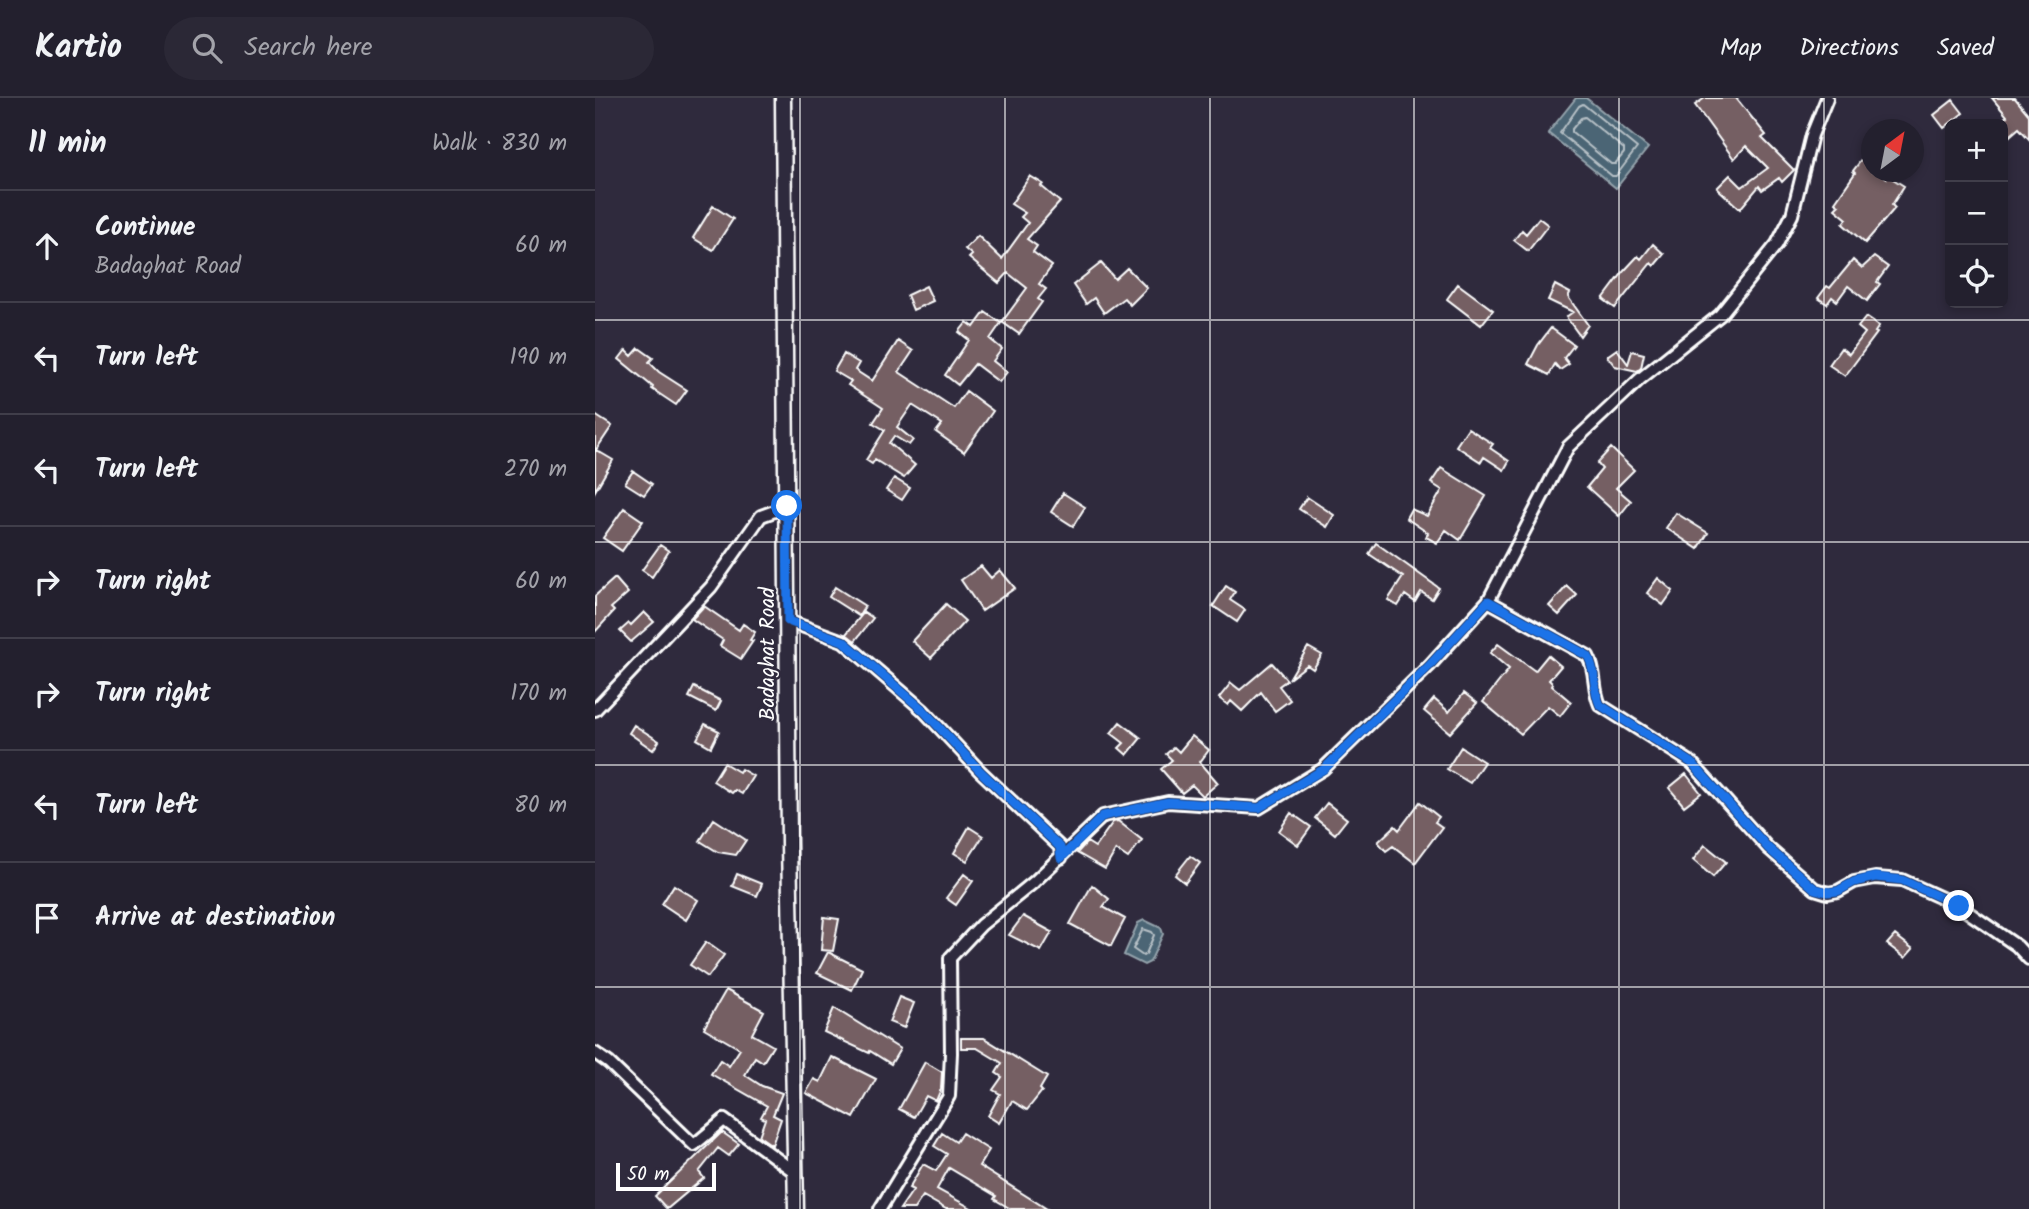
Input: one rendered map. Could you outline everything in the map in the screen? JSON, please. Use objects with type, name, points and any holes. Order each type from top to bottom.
[{"type":"main road","name":"Badaghat Road","points":[[783,98],[796,1209]]},
{"type":"street","points":[[880,1209],[949,1096],[950,958],[981,925],[1061,858],[1103,816],[1168,802],[1259,808],[1324,769],[1429,666],[1488,601],[1568,447],[1640,379],[1720,315],[1777,244],[1792,215],[1812,135],[1827,98]]},
{"type":"street","points":[[595,710],[711,587],[761,516],[787,506]]},
{"type":"street","points":[[1488,601],[1588,656],[1594,668],[1594,692],[1600,705],[1692,763],[1768,848],[1815,889],[1838,891],[1854,882],[1875,877],[1902,880],[1959,906],[2017,946],[2029,959]]},
{"type":"street","points":[[788,621],[843,641],[923,710],[980,771],[1060,847],[1061,858]]},
{"type":"street","points":[[595,1053],[609,1063],[694,1145],[724,1120],[796,1173]]},
{"type":"water","points":[[1576,98],[1586,98],[1648,148],[1616,188],[1548,133]]},
{"type":"water","points":[[1144,920],[1161,928],[1163,934],[1150,962],[1144,965],[1124,955],[1138,923]]},
{"type":"building","points":[[1705,98],[1736,98],[1766,135],[1762,138],[1794,170],[1782,182],[1779,178],[1762,190],[1759,186],[1740,209],[1717,188],[1730,175],[1742,187],[1768,168],[1746,146],[1734,159],[1695,105]]},
{"type":"building","points":[[1992,98],[2015,98],[2029,115],[2029,139],[2019,128],[2008,138],[2008,119],[2003,119],[2007,116]]},
{"type":"building","points":[[1953,100],[1963,113],[1955,119],[1945,119],[1944,128],[1934,115]]},
{"type":"building","points":[[1861,160],[1861,182],[1898,182],[1904,186],[1892,205],[1895,208],[1865,243],[1843,224],[1847,219],[1835,209],[1839,205],[1835,202],[1855,173],[1853,171]]},
{"type":"building","points":[[1030,176],[1043,184],[1041,186],[1060,202],[1027,239],[1037,246],[1033,252],[1052,266],[1039,284],[1046,289],[1038,299],[1042,302],[1019,334],[1002,322],[1027,288],[1008,273],[999,283],[969,258],[972,255],[965,249],[978,236],[1002,259],[1028,223],[1021,217],[1025,213],[1011,204]]},
{"type":"building","points":[[713,206],[733,219],[713,250],[693,238]]},
{"type":"building","points":[[1539,218],[1548,225],[1528,251],[1514,240],[1522,230],[1526,234]]},
{"type":"building","points":[[1653,244],[1664,254],[1654,266],[1651,263],[1615,308],[1603,299],[1624,271],[1638,256],[1641,259]]},
{"type":"building","points":[[1874,257],[1888,267],[1877,282],[1880,284],[1867,301],[1848,286],[1837,301],[1832,297],[1827,304],[1818,298],[1853,260],[1862,268]]},
{"type":"building","points":[[1101,263],[1115,279],[1127,268],[1147,288],[1130,305],[1124,298],[1104,313],[1094,298],[1086,304],[1073,285]]},
{"type":"building","points":[[1458,284],[1493,310],[1481,325],[1447,299]]},
{"type":"building","points":[[1555,285],[1570,293],[1568,297],[1588,325],[1580,336],[1566,317],[1573,312],[1548,300]]},
{"type":"building","points":[[926,286],[933,301],[913,310],[907,295]]},
{"type":"building","points":[[985,312],[1001,323],[990,339],[1002,349],[993,361],[1007,372],[999,382],[975,364],[958,385],[945,375],[969,340],[959,332],[967,322],[974,327]]},
{"type":"building","points":[[1866,317],[1879,326],[1875,332],[1877,333],[1845,376],[1829,365],[1841,348],[1849,354],[1865,333],[1858,327]]},
{"type":"building","points":[[1551,328],[1574,345],[1564,358],[1569,364],[1560,370],[1555,364],[1549,375],[1528,364]]},
{"type":"building","points":[[898,341],[913,351],[899,372],[954,408],[966,391],[993,411],[964,452],[936,432],[942,424],[912,405],[897,427],[913,440],[909,445],[894,436],[889,443],[915,465],[904,478],[875,460],[872,464],[866,460],[885,430],[873,423],[883,408],[848,385],[851,381],[834,371],[844,354],[859,363],[855,370],[872,381]]},
{"type":"building","points":[[639,348],[653,358],[649,362],[659,372],[687,390],[676,405],[652,389],[653,387],[619,359],[626,350],[632,356]]},
{"type":"building","points":[[1617,349],[1628,364],[1632,351],[1644,354],[1641,368],[1637,371],[1615,366],[1607,356]]},
{"type":"building","points":[[595,415],[612,426],[596,450],[613,460],[595,491]]},
{"type":"building","points":[[1468,428],[1493,444],[1490,448],[1509,461],[1504,470],[1484,457],[1481,462],[1456,446]]},
{"type":"building","points":[[1611,448],[1634,470],[1616,488],[1631,501],[1619,516],[1587,487],[1602,469],[1597,463]]},
{"type":"building","points":[[1441,468],[1486,496],[1460,540],[1446,530],[1437,543],[1426,537],[1428,533],[1406,518],[1411,509],[1427,516],[1442,490],[1431,483]]},
{"type":"building","points":[[633,471],[652,484],[644,495],[625,483]]},
{"type":"building","points":[[894,478],[910,488],[902,500],[886,490]]},
{"type":"building","points":[[1063,493],[1085,507],[1073,526],[1051,512]]},
{"type":"building","points":[[1307,497],[1334,515],[1327,527],[1299,509]]},
{"type":"building","points":[[624,508],[643,521],[622,551],[603,538]]},
{"type":"building","points":[[1676,513],[1708,533],[1698,549],[1666,528]]},
{"type":"building","points":[[1376,543],[1439,588],[1432,599],[1421,592],[1415,602],[1405,595],[1398,606],[1388,600],[1403,577],[1369,554]]},
{"type":"building","points":[[660,545],[669,551],[652,577],[642,570]]},
{"type":"building","points":[[981,566],[991,578],[1000,570],[1015,588],[982,611],[961,580]]},
{"type":"building","points":[[615,578],[628,593],[611,608],[614,611],[595,632],[595,596]]},
{"type":"building","points":[[1658,578],[1673,591],[1663,605],[1647,593]]},
{"type":"building","points":[[1226,586],[1235,592],[1230,600],[1245,610],[1237,622],[1213,606]]},
{"type":"building","points":[[1567,586],[1577,595],[1559,615],[1549,606]]},
{"type":"building","points":[[835,587],[865,606],[859,616],[829,597]]},
{"type":"building","points":[[946,604],[965,621],[931,658],[912,641]]},
{"type":"building","points":[[704,606],[739,630],[743,624],[755,632],[750,640],[753,641],[741,659],[720,646],[723,640],[692,619]]},
{"type":"building","points":[[644,612],[654,622],[631,642],[620,631],[629,623],[631,625]]},
{"type":"building","points":[[864,612],[873,618],[855,641],[846,634]]},
{"type":"building","points":[[1498,644],[1535,671],[1548,655],[1561,666],[1549,680],[1552,686],[1571,702],[1560,716],[1548,706],[1521,734],[1483,702],[1509,669],[1490,653]]},
{"type":"building","points":[[1308,647],[1322,655],[1313,669],[1307,665],[1289,679]]},
{"type":"building","points":[[1272,663],[1287,680],[1279,686],[1290,700],[1275,711],[1261,692],[1242,711],[1231,701],[1228,705],[1219,698],[1231,683],[1240,690]]},
{"type":"building","points":[[694,687],[721,701],[716,711],[689,697]]},
{"type":"building","points":[[1464,693],[1477,703],[1450,733],[1424,711],[1434,699],[1449,712]]},
{"type":"building","points":[[1120,722],[1141,738],[1127,755],[1119,748],[1124,743],[1111,733]]},
{"type":"building","points":[[705,724],[719,731],[711,747],[697,739]]},
{"type":"building","points":[[634,725],[659,741],[653,750],[629,733]]},
{"type":"building","points":[[1192,736],[1209,750],[1200,762],[1218,783],[1203,796],[1192,785],[1182,793],[1161,769],[1172,760],[1166,754],[1174,747],[1179,752]]},
{"type":"building","points":[[1461,747],[1484,762],[1470,783],[1447,769]]},
{"type":"building","points":[[724,763],[753,776],[742,794],[735,790],[732,793],[713,781]]},
{"type":"building","points":[[1686,774],[1701,793],[1684,806],[1669,788]]},
{"type":"building","points":[[1420,802],[1439,817],[1435,822],[1442,827],[1415,863],[1393,846],[1386,851],[1378,842],[1395,826],[1399,830]]},
{"type":"building","points":[[1327,803],[1347,819],[1335,834],[1315,818]]},
{"type":"building","points":[[1291,813],[1311,827],[1298,845],[1279,831]]},
{"type":"building","points":[[714,819],[746,840],[736,855],[718,852],[700,841]]},
{"type":"building","points":[[1118,821],[1142,840],[1128,858],[1116,850],[1105,869],[1077,853],[1087,842],[1095,847],[1113,822]]},
{"type":"building","points":[[969,827],[983,836],[967,861],[954,853]]},
{"type":"building","points":[[1705,845],[1726,862],[1713,877],[1693,860]]},
{"type":"building","points":[[1190,856],[1200,863],[1185,883],[1175,875]]},
{"type":"building","points":[[737,874],[762,884],[757,896],[732,886]]},
{"type":"building","points":[[964,874],[973,881],[956,905],[946,898]]},
{"type":"building","points":[[674,885],[698,900],[686,920],[662,904]]},
{"type":"building","points":[[1092,885],[1109,899],[1103,907],[1125,919],[1111,946],[1070,924]]},
{"type":"building","points":[[1023,916],[1052,932],[1041,951],[1009,935]]},
{"type":"building","points":[[824,917],[839,919],[833,951],[821,950]]},
{"type":"building","points":[[1895,935],[1913,949],[1905,958],[1887,944]]},
{"type":"building","points":[[706,942],[724,955],[708,977],[690,965]]},
{"type":"building","points":[[828,952],[862,969],[852,990],[817,973]]},
{"type":"building","points":[[726,990],[764,1011],[752,1034],[773,1046],[763,1062],[755,1057],[745,1075],[762,1086],[782,1093],[773,1115],[781,1119],[772,1145],[759,1136],[765,1119],[761,1117],[767,1106],[711,1074],[720,1060],[729,1066],[740,1049],[704,1028]]},
{"type":"building","points":[[899,997],[914,1003],[904,1028],[889,1022]]},
{"type":"building","points":[[834,1008],[900,1049],[891,1064],[870,1051],[869,1053],[824,1032]]},
{"type":"building","points":[[961,1038],[984,1038],[1047,1077],[1040,1089],[1042,1091],[1027,1110],[1012,1101],[999,1123],[988,1116],[1000,1094],[993,1090],[1002,1077],[996,1073],[1002,1063],[977,1048],[961,1048]]},
{"type":"building","points":[[832,1057],[876,1079],[854,1118],[806,1093],[814,1079],[820,1082]]},
{"type":"building","points":[[925,1062],[942,1072],[941,1089],[936,1101],[926,1096],[914,1117],[899,1109]]},
{"type":"building","points":[[722,1132],[739,1144],[729,1156],[718,1148],[699,1172],[704,1178],[667,1209],[655,1196]]},
{"type":"building","points":[[942,1133],[956,1142],[962,1133],[989,1150],[979,1166],[1047,1209],[1011,1209],[994,1199],[996,1196],[949,1168],[937,1189],[973,1209],[946,1209],[923,1196],[914,1209],[900,1209],[913,1190],[909,1188],[923,1164],[936,1171],[947,1154],[934,1146]]},
{"type":"route","points":[[787,506],[788,621],[843,641],[923,710],[980,771],[1060,847],[1061,858],[1103,816],[1168,802],[1259,808],[1324,769],[1429,666],[1488,601],[1588,656],[1594,668],[1594,692],[1600,705],[1692,763],[1768,848],[1815,889],[1838,891],[1854,882],[1875,877],[1902,880],[1959,906]]}]
